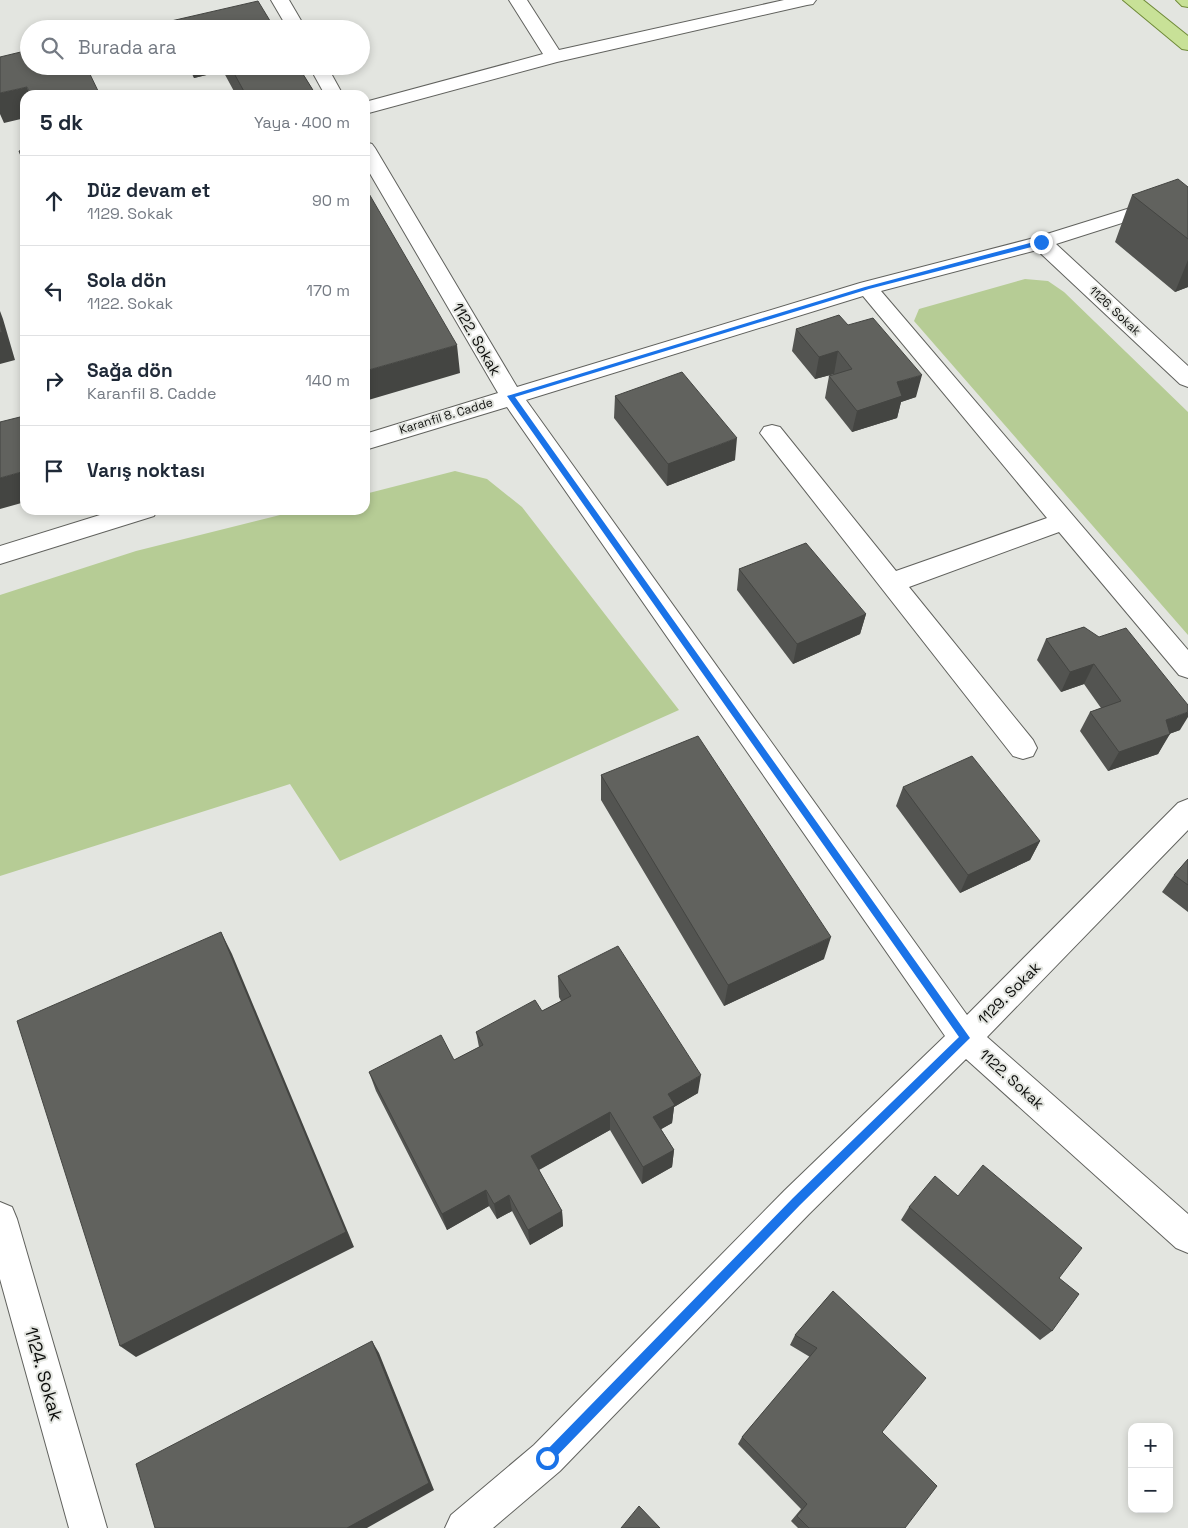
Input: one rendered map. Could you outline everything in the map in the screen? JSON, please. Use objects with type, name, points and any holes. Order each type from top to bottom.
[{"type":"main road","points":[[1132,0],[1188,45]]},
{"type":"street","points":[[280,0],[292,20]]},
{"type":"street","points":[[518,0],[554,57]]},
{"type":"street","points":[[370,107],[554,57],[807,0]]},
{"type":"street","points":[[323,75],[331,90]]},
{"type":"street","name":"1122. Sokak","points":[[370,156],[511,396],[965,1038],[1188,1236]]},
{"type":"street","name":"Karanfil 8. Cadde","points":[[370,440],[867,288],[1041,242],[1188,196]]},
{"type":"street","name":"1126. Sokak","points":[[1041,242],[1188,379]]},
{"type":"street","points":[[867,288],[1188,668]]},
{"type":"street","points":[[772,433],[1022,748]]},
{"type":"street","points":[[0,555],[129,515]]},
{"type":"street","points":[[891,583],[1065,521]]},
{"type":"street","name":"1129. Sokak","points":[[464,1528],[547,1458],[797,1202],[965,1038],[1188,811]]},
{"type":"street","name":"1124. Sokak","points":[[0,1220],[88,1528]]},
{"type":"green space","points":[[1025,279],[1048,281],[1064,292],[1188,412],[1188,635],[914,321],[919,309]]},
{"type":"green space","points":[[455,471],[487,479],[522,507],[679,710],[340,861],[290,784],[0,876],[0,595],[136,551],[280,515],[370,515],[370,493]]},
{"type":"building","points":[[258,1],[270,20],[175,20]]},
{"type":"building","points":[[20,52],[20,75],[90,75],[98,90],[28,90],[27,87],[0,93],[0,57]]},
{"type":"building","points":[[235,75],[304,75],[313,90],[243,90]]},
{"type":"building","points":[[1178,179],[1188,187],[1188,239],[1132,195]]},
{"type":"building","points":[[370,195],[457,345],[370,370]]},
{"type":"building","points":[[839,315],[848,325],[873,318],[922,375],[897,382],[902,396],[857,411],[829,376],[852,369],[838,351],[819,357],[796,329]]},
{"type":"building","points":[[682,372],[737,438],[668,464],[615,396]]},
{"type":"building","points":[[20,417],[20,472],[0,478],[0,422]]},
{"type":"building","points":[[806,543],[866,614],[797,644],[739,569]]},
{"type":"building","points":[[1084,627],[1099,637],[1126,628],[1188,705],[1188,712],[1166,720],[1170,734],[1119,752],[1090,712],[1121,701],[1094,664],[1070,672],[1046,639]]},
{"type":"building","points":[[698,736],[831,937],[728,985],[601,775]]},
{"type":"building","points":[[972,756],[1040,841],[968,875],[903,787]]},
{"type":"building","points":[[1188,859],[1188,885],[1174,875]]},
{"type":"building","points":[[221,932],[346,1232],[120,1346],[17,1021]]},
{"type":"building","points":[[618,946],[701,1075],[668,1094],[675,1105],[653,1117],[674,1150],[643,1167],[610,1112],[531,1156],[562,1211],[528,1230],[509,1195],[494,1204],[486,1190],[442,1214],[369,1072],[441,1035],[454,1060],[483,1045],[476,1032],[535,1000],[542,1011],[571,996],[558,976]]},
{"type":"building","points":[[983,1165],[1082,1248],[1059,1278],[1079,1294],[1052,1331],[909,1207],[935,1176],[958,1196]]},
{"type":"building","points":[[833,1291],[926,1378],[882,1432],[937,1486],[905,1528],[809,1528],[797,1516],[807,1504],[742,1437],[817,1348],[795,1335]]},
{"type":"building","points":[[372,1341],[429,1483],[347,1528],[155,1528],[136,1464]]},
{"type":"building","points":[[639,1506],[660,1528],[621,1528]]},
{"type":"route","points":[[547,1458],[797,1202],[965,1038],[511,396],[867,288],[1041,242]]}]
